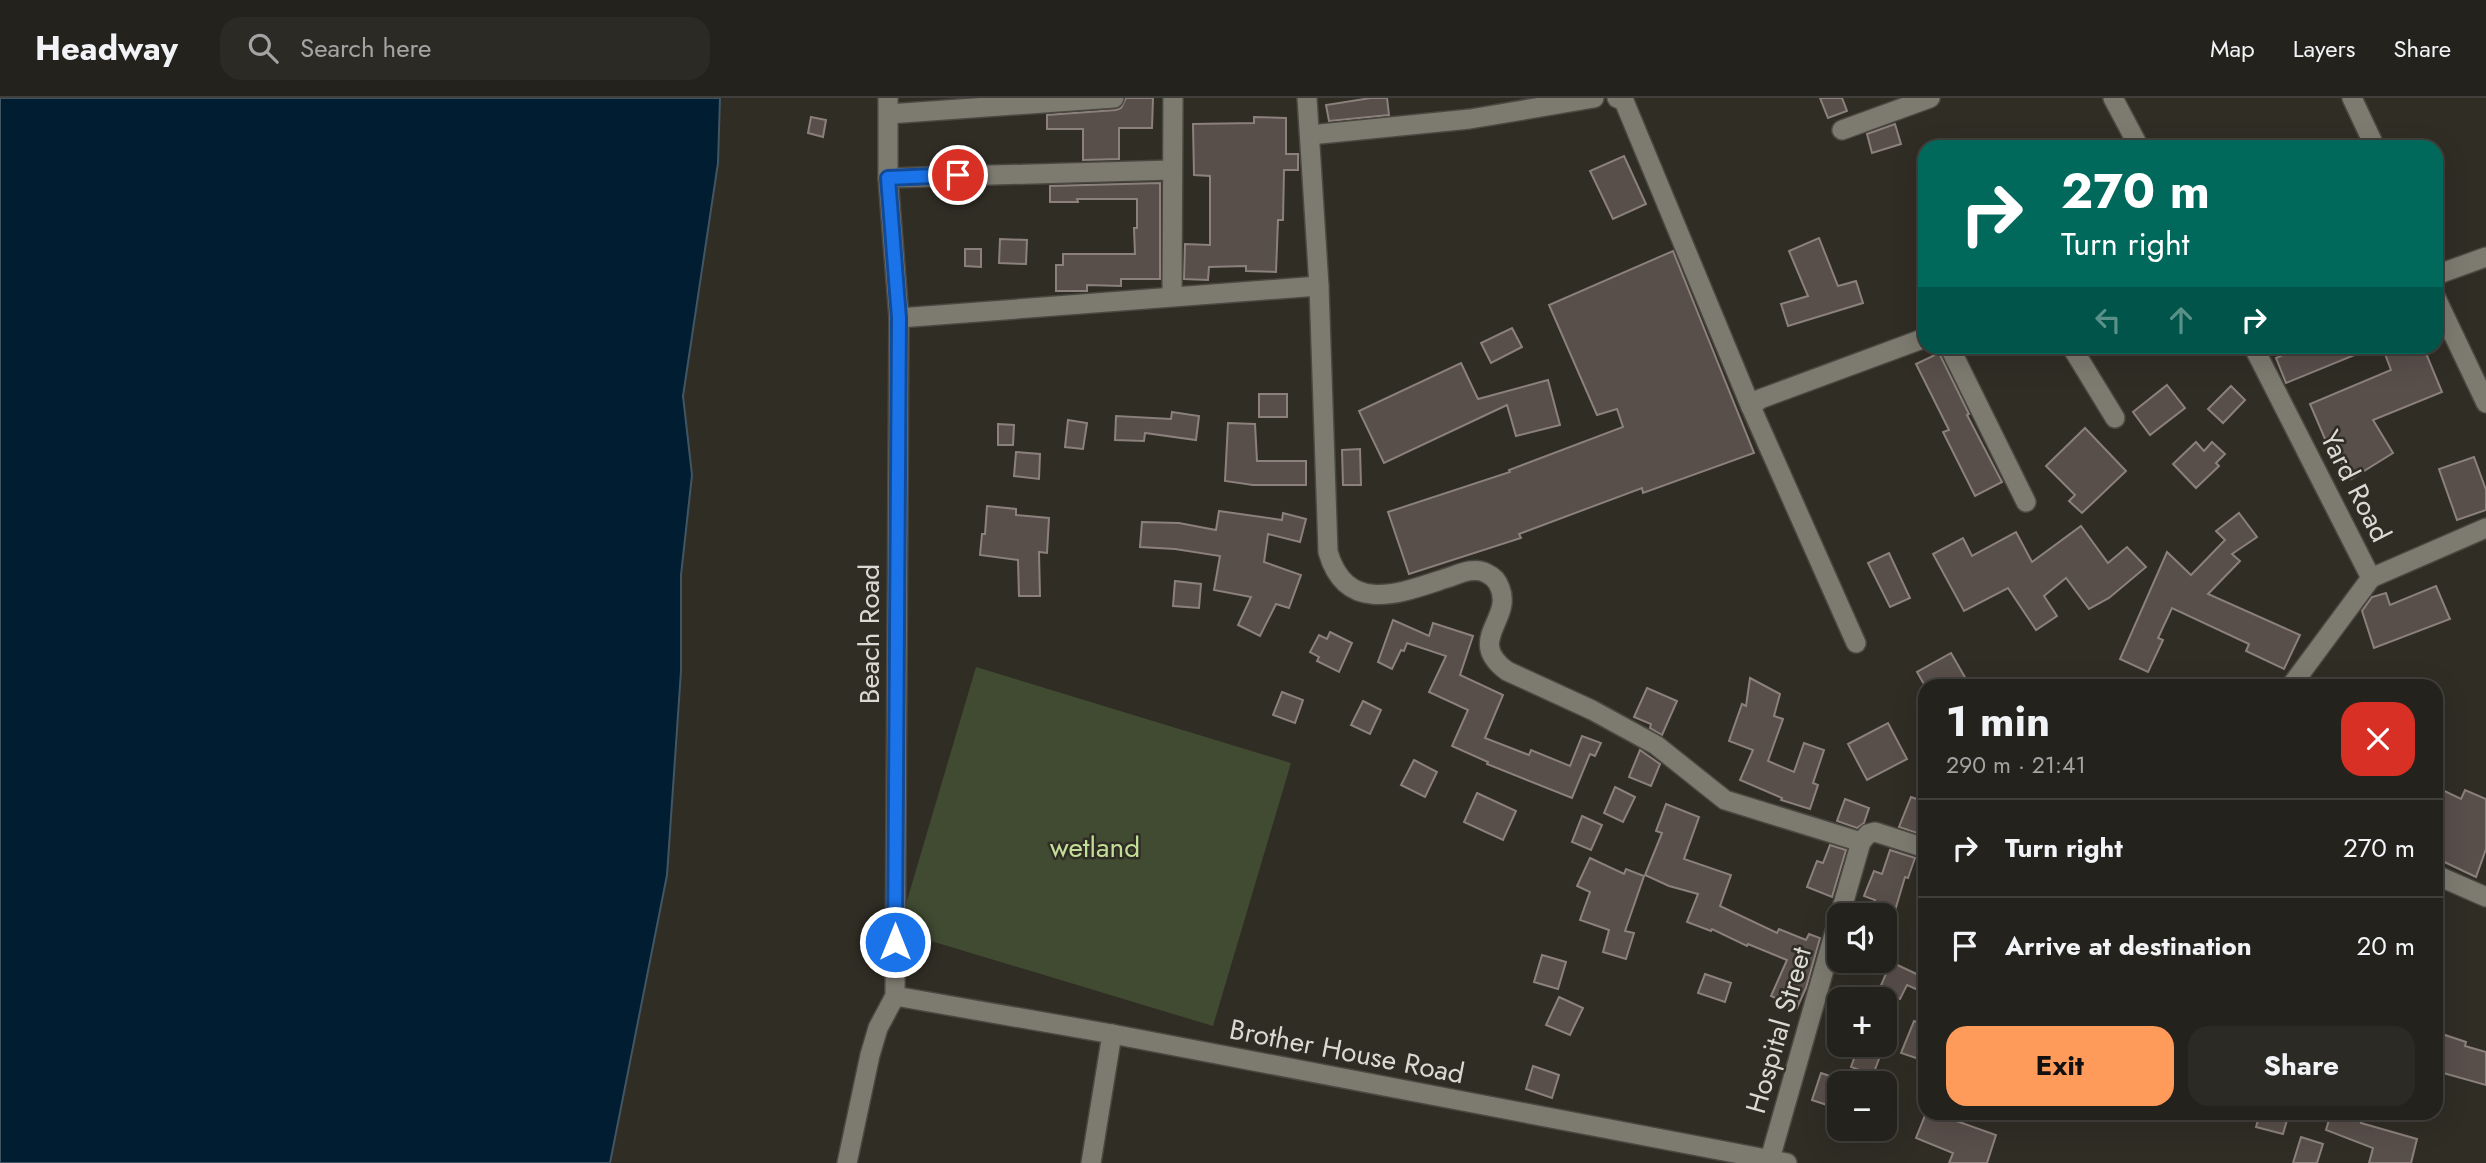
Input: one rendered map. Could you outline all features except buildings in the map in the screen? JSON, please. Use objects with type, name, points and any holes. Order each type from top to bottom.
[{"type":"street","points":[[888,106],[1114,98]]},
{"type":"street","points":[[1172,296],[1173,98]]},
{"type":"street","points":[[1307,98],[1319,286],[1328,552],[1333,567],[1345,583],[1361,593],[1380,596],[1402,592],[1463,572],[1474,570],[1486,573],[1498,582],[1503,595],[1503,604],[1490,634],[1491,653],[1507,671],[1592,710],[1656,745],[1726,800],[1861,842],[1868,834],[1875,832],[1918,846]]},
{"type":"street","points":[[1310,135],[1470,118],[1594,98]]},
{"type":"street","points":[[1617,98],[1624,102],[1751,407],[1856,643]]},
{"type":"street","points":[[1842,130],[1930,98]]},
{"type":"street","points":[[2113,98],[2135,140]]},
{"type":"street","points":[[2352,98],[2372,140]]},
{"type":"street","name":"Beach Road","points":[[847,1163],[870,1055],[878,1028],[895,996],[899,318],[888,178],[888,106]]},
{"type":"street","points":[[888,178],[1172,170]]},
{"type":"street","points":[[2443,272],[2486,257]]},
{"type":"street","points":[[899,318],[1319,286]]},
{"type":"street","points":[[2443,313],[2486,403]]},
{"type":"street","points":[[1751,407],[1760,399],[1918,341]]},
{"type":"street","points":[[1953,354],[2026,502]]},
{"type":"street","points":[[2076,354],[2115,418]]},
{"type":"street","name":"Yard Road","points":[[2263,354],[2371,578],[2486,528]]},
{"type":"street","points":[[2296,679],[2371,578]]},
{"type":"street","name":"Hospital Street","points":[[1844,903],[1861,842]]},
{"type":"street","points":[[2443,878],[2486,897]]},
{"type":"street","name":"Hospital Street","points":[[1779,1161],[1827,968]]},
{"type":"street","name":"Brother House Road","points":[[895,996],[1112,1034],[1779,1161]]},
{"type":"street","points":[[1091,1163],[1112,1034]]},
{"type":"green space","name":"wetland","points":[[976,667],[1291,763],[1213,1026],[898,931]]},
{"type":"water","points":[[0,98],[720,98],[718,163],[683,396],[692,475],[681,575],[681,671],[667,875],[610,1163],[0,1163]]},
{"type":"route","points":[[895,942],[899,318],[888,178],[958,175]]}]
